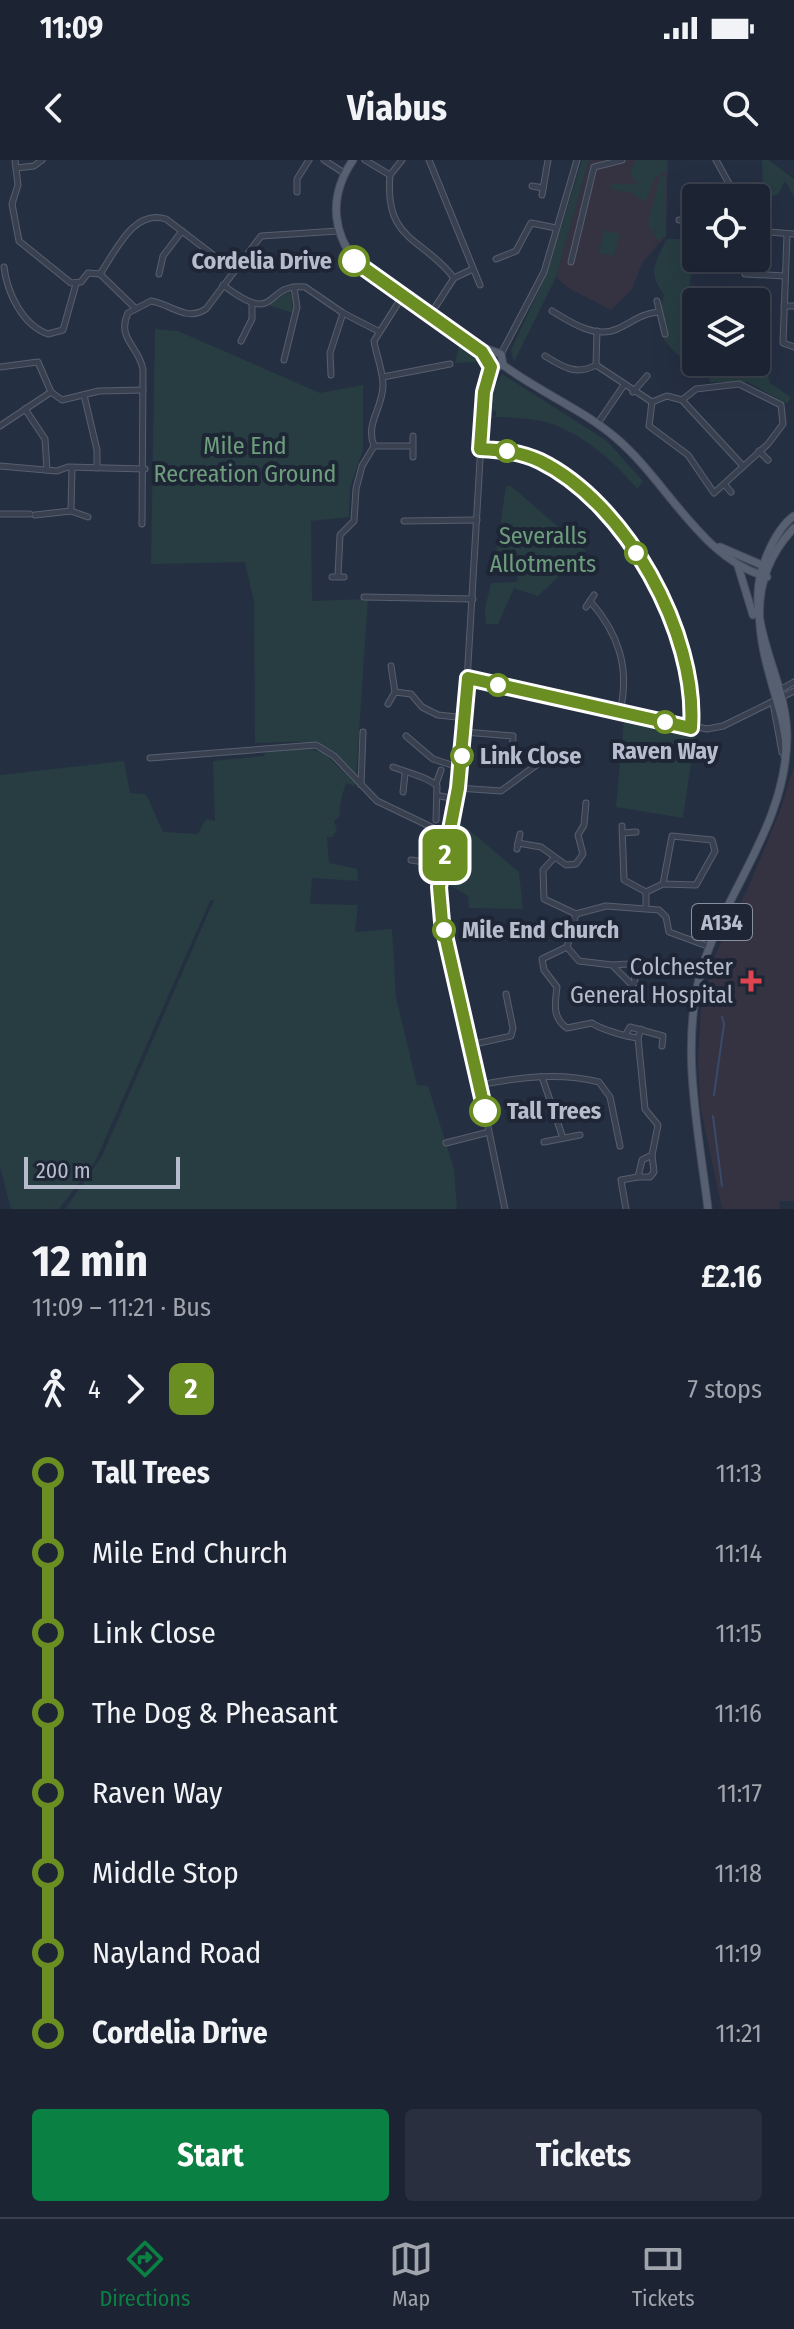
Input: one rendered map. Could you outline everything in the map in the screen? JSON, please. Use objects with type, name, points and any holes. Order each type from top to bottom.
[{"type":"main road","points":[[338,231],[335,200],[344,173],[353,160]]},
{"type":"main road","name":"A134","points":[[338,231],[351,257],[363,270],[495,361],[598,423],[638,458],[706,538],[737,565],[763,576]]},
{"type":"main road","points":[[763,576],[772,543],[794,516]]},
{"type":"main road","points":[[766,566],[794,528]]},
{"type":"main road","name":"A134","points":[[706,538],[743,560],[766,566]]},
{"type":"main road","name":"A134","points":[[737,565],[781,696]]},
{"type":"main road","name":"A134","points":[[759,628],[756,612],[763,576]]},
{"type":"main road","name":"A134","points":[[708,1209],[692,1057],[701,972],[710,947],[770,824],[787,739],[767,626],[763,576]]},
{"type":"street","points":[[15,160],[18,191],[12,204],[19,241],[76,284]]},
{"type":"street","points":[[16,168],[34,166],[42,160]]},
{"type":"street","points":[[297,192],[297,179],[309,160]]},
{"type":"street","points":[[324,160],[344,173]]},
{"type":"street","points":[[365,160],[390,175]]},
{"type":"street","points":[[402,160],[390,175],[388,192],[396,221],[413,244],[454,278]]},
{"type":"street","points":[[429,160],[480,285]]},
{"type":"street","points":[[532,186],[542,191],[548,160]]},
{"type":"street","points":[[505,1209],[442,922],[439,887],[458,788],[466,718],[480,449],[487,403],[495,361],[544,272],[577,160]]},
{"type":"street","points":[[571,262],[594,167],[622,160]]},
{"type":"street","points":[[716,160],[729,184]]},
{"type":"street","points":[[100,274],[133,226],[144,218],[166,219],[233,270]]},
{"type":"street","points":[[496,259],[516,251],[531,223],[556,228]]},
{"type":"street","points":[[159,274],[163,256],[182,231]]},
{"type":"street","points":[[142,524],[145,469],[142,361],[124,332],[125,318],[134,307],[151,301],[194,315],[206,309],[233,270],[265,234],[338,231]]},
{"type":"street","points":[[770,232],[791,234],[785,276],[783,343],[794,347]]},
{"type":"street","points":[[4,267],[16,305],[26,319],[48,334],[63,330],[76,284],[88,273],[100,274],[134,307]]},
{"type":"street","points":[[430,315],[454,278],[473,269]]},
{"type":"street","points":[[745,274],[785,276]]},
{"type":"street","points":[[223,285],[252,304],[267,304],[294,287],[311,289],[343,313],[378,331]]},
{"type":"street","points":[[284,360],[297,307],[294,287]]},
{"type":"street","points":[[338,577],[340,535],[354,521],[356,489],[362,466],[374,446],[370,425],[381,405],[383,377],[375,346],[378,331],[402,297]]},
{"type":"street","points":[[657,301],[665,334]]},
{"type":"street","points":[[241,341],[252,319],[252,304]]},
{"type":"street","points":[[784,306],[794,306]]},
{"type":"street","points":[[552,311],[565,316],[582,329],[597,331],[616,330],[638,315],[658,312]]},
{"type":"street","points":[[331,375],[330,353],[343,313]]},
{"type":"street","points":[[596,365],[597,331]]},
{"type":"street","points":[[545,356],[573,371],[582,372],[596,365]]},
{"type":"street","points":[[0,367],[38,362],[51,392],[62,400],[143,390]]},
{"type":"street","points":[[383,377],[450,364]]},
{"type":"street","points":[[596,365],[652,402],[667,396],[682,400],[743,466]]},
{"type":"street","points":[[633,392],[647,376]]},
{"type":"street","points":[[652,402],[649,426],[688,455],[714,493],[781,430],[784,408],[739,384],[696,389],[682,400]]},
{"type":"street","points":[[598,423],[624,385]]},
{"type":"street","points":[[0,426],[51,392]]},
{"type":"street","points":[[84,395],[97,468]]},
{"type":"street","points":[[25,409],[46,443],[47,470]]},
{"type":"street","points":[[413,436],[413,457]]},
{"type":"street","points":[[374,446],[412,446]]},
{"type":"street","points":[[480,449],[518,453],[549,466],[578,487],[622,534],[660,594],[685,655],[693,700],[691,728]]},
{"type":"street","points":[[759,451],[768,460]]},
{"type":"street","points":[[0,467],[145,469]]},
{"type":"street","points":[[71,511],[72,468]]},
{"type":"street","points":[[725,485],[731,492]]},
{"type":"street","points":[[0,514],[71,511],[88,517]]},
{"type":"street","points":[[404,521],[477,520]]},
{"type":"street","points":[[364,597],[473,599]]},
{"type":"street","points":[[590,601],[608,622],[618,641],[625,668],[620,712]]},
{"type":"street","points":[[388,704],[395,692],[391,666]]},
{"type":"street","points":[[468,678],[691,728],[723,726],[781,696],[794,682]]},
{"type":"street","points":[[395,692],[411,694],[422,707],[438,715],[466,718]]},
{"type":"street","points":[[361,785],[363,732]]},
{"type":"street","points":[[464,732],[513,733],[512,757]]},
{"type":"street","points":[[406,736],[433,759],[461,768]]},
{"type":"street","points":[[150,758],[316,745],[327,749],[391,811],[450,836]]},
{"type":"street","points":[[458,788],[501,791],[546,758]]},
{"type":"street","points":[[393,767],[436,784]]},
{"type":"street","points":[[436,820],[435,807],[440,796],[436,784],[441,770]]},
{"type":"street","points":[[403,792],[405,774]]},
{"type":"street","points":[[440,796],[456,799]]},
{"type":"street","points":[[520,834],[518,846],[541,847],[566,865],[581,860],[583,848],[578,835],[584,825],[586,803]]},
{"type":"street","points":[[636,832],[622,829],[624,880],[646,892]]},
{"type":"street","points":[[646,892],[663,884],[696,885],[715,851],[712,840],[672,836],[663,884]]},
{"type":"street","points":[[554,858],[543,870],[544,899],[576,914],[606,906],[628,911],[646,908],[664,913],[669,932],[710,947]]},
{"type":"street","points":[[411,860],[443,865]]},
{"type":"street","points":[[646,892],[646,908]]},
{"type":"street","points":[[567,947],[576,914]]},
{"type":"street","points":[[567,947],[581,962],[629,964],[634,970],[635,983],[632,985],[612,965]]},
{"type":"street","points":[[567,947],[545,956],[542,964],[557,987],[554,1003],[562,1025],[567,1028],[592,1023],[603,1030],[638,1038]]},
{"type":"street","points":[[470,1045],[511,1036],[513,1028],[506,994]]},
{"type":"street","points":[[626,1034],[630,1027],[663,1036],[662,1046]]},
{"type":"street","points":[[626,1209],[621,1180],[653,1174],[652,1155],[658,1125],[645,1109],[638,1038],[641,1029]]},
{"type":"street","points":[[480,1085],[542,1077],[588,1079],[606,1087],[620,1146]]},
{"type":"street","points":[[542,1077],[563,1138]]},
{"type":"street","points":[[446,1143],[489,1132]]},
{"type":"street","points":[[544,1142],[580,1135]]},
{"type":"street","points":[[638,1177],[642,1160],[652,1155]]},
{"type":"shaded area","points":[[589,160],[668,160],[666,236],[642,263],[632,289],[611,310],[570,289],[556,277]]},
{"type":"shaded area","name":"Colchester General Hospital","points":[[794,766],[794,1201],[780,1201],[779,1209],[722,1209],[701,1110],[698,1062],[701,1008],[716,953],[751,881],[780,811]]},
{"type":"green space","points":[[582,160],[589,160],[556,277],[514,362],[511,350],[547,273]]},
{"type":"green space","points":[[636,160],[668,160],[666,172],[655,177],[646,202],[630,192],[612,190],[611,184],[637,184],[630,172]]},
{"type":"green space","points":[[762,160],[768,160],[794,179],[794,197],[785,181],[779,193],[773,196],[770,194],[770,184],[763,184]]},
{"type":"green space","points":[[666,175],[666,236],[658,241],[648,224],[660,176]]},
{"type":"green space","points":[[604,230],[620,234],[614,256],[598,253]]},
{"type":"green space","points":[[667,239],[682,239],[682,272],[692,272],[690,288],[682,288],[682,358],[665,341],[660,326],[664,294],[654,273]]},
{"type":"green space","points":[[287,292],[291,294],[293,313],[268,305]]},
{"type":"green space","name":"Mile End Recreation Ground","points":[[155,329],[178,331],[320,393],[363,385],[363,450],[350,487],[349,517],[311,521],[312,601],[368,599],[356,776],[331,753],[311,743],[255,743],[254,602],[245,562],[151,564]]},
{"type":"green space","points":[[459,345],[477,357],[477,362],[455,363]]},
{"type":"green space","points":[[502,374],[607,441],[643,481],[637,489],[608,458],[571,432],[538,420],[487,416],[496,416],[496,411],[488,410],[494,404],[489,398]]},
{"type":"green space","points":[[709,376],[768,376],[770,383],[791,397],[787,404],[748,382],[710,382]]},
{"type":"green space","name":"Severalls Allotments","points":[[506,486],[511,486],[586,551],[538,596],[514,588],[498,624],[486,624],[485,609],[491,583],[517,582],[518,566],[495,560]]},
{"type":"green space","points":[[624,719],[695,735],[683,818],[616,807]]},
{"type":"green space","points":[[310,749],[324,753],[355,783],[355,786],[346,783],[340,816],[334,821],[337,830],[332,837],[327,837],[329,863],[357,869],[358,881],[312,878],[310,904],[358,905],[355,932],[392,929],[396,997],[417,1085],[428,1086],[454,1169],[457,1209],[65,1209],[102,1156],[214,900],[210,901],[95,1162],[59,1209],[11,1209],[0,1167],[0,775],[124,761],[130,793],[146,794],[163,832],[198,834],[206,819],[215,821],[213,761],[264,756],[266,750]]},
{"type":"green space","points":[[457,820],[519,872],[523,909],[469,908],[468,896],[444,882]]},
{"type":"waterway","points":[[714,1095],[724,1024],[722,1017]]},
{"type":"waterway","points":[[713,1116],[722,1186]]},
{"type":"bus line","name":"2","points":[[354,261],[482,352],[491,367],[484,392],[480,449],[518,453],[549,466],[578,487],[610,519],[639,558],[660,594],[689,672],[693,700],[691,728],[468,678],[458,788],[439,887],[442,922],[485,1111]]},
{"type":"place","name":"Cordelia Drive","points":[[354,261]]},
{"type":"place","name":"Raven Way","points":[[665,722]]},
{"type":"place","name":"Link Close","points":[[462,756]]},
{"type":"place","name":"Mile End Church","points":[[444,930]]},
{"type":"place","name":"Colchester General Hospital","points":[[751,981]]},
{"type":"place","name":"Tall Trees","points":[[485,1111]]}]
